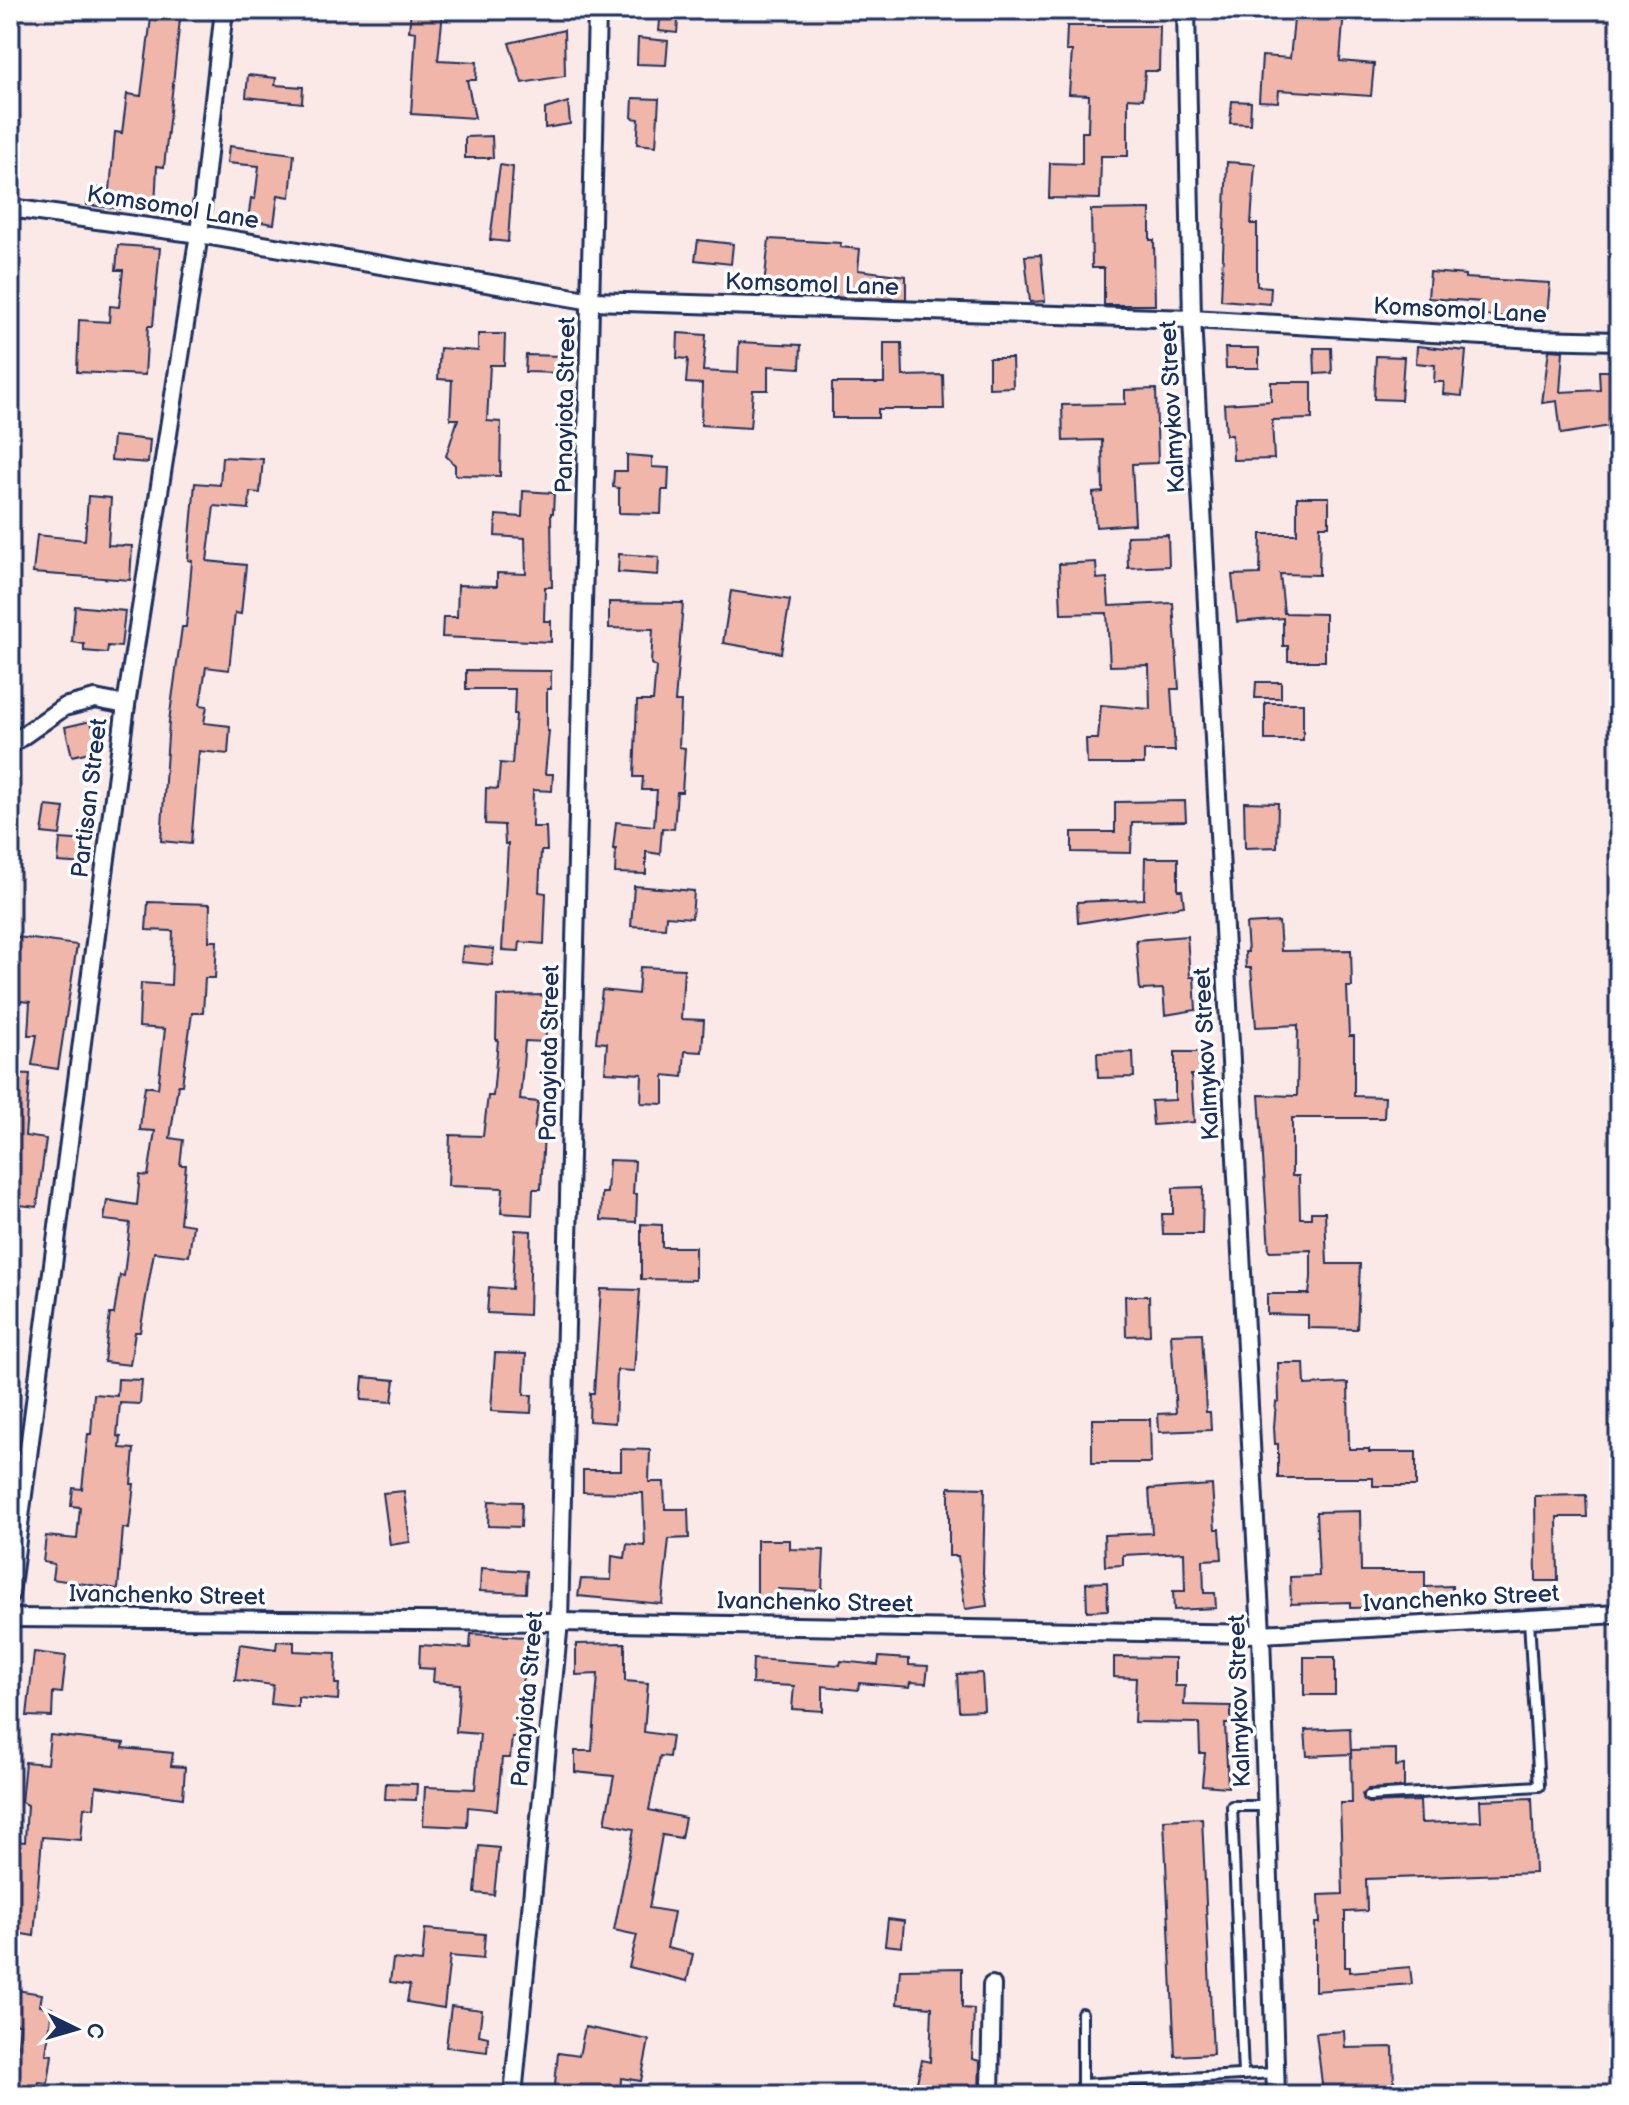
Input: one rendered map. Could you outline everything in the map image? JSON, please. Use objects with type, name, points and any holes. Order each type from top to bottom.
[{"type":"street","name":"Partisan Street","points":[[10,1594],[126,705],[199,234],[224,10]]},
{"type":"street","name":"Panayiota Street","points":[[513,2095],[559,1622],[597,10]]},
{"type":"street","name":"Kalmykov Street","points":[[1186,10],[1192,319],[1261,1634],[1276,2095]]},
{"type":"street","name":"Komsomol Lane","points":[[10,208],[199,234],[592,301],[1192,319],[1619,341]]},
{"type":"street","points":[[10,745],[64,707],[95,699],[126,705]]},
{"type":"street","name":"Ivanchenko Street","points":[[10,1618],[559,1622],[1261,1634],[1619,1614]]},
{"type":"street","points":[[990,2095],[992,1985]]},
{"type":"lane","points":[[1369,1796],[1539,1786],[1529,1619]]},
{"type":"lane","points":[[1243,2075],[1232,1806],[1266,1806]]},
{"type":"lane","points":[[1082,2013],[1082,2084],[1276,2073]]},
{"type":"building","points":[[152,10],[181,10],[164,167],[157,166],[155,207],[122,204],[122,209],[87,205],[90,187],[110,190],[115,132],[122,133],[127,94],[141,96]]},
{"type":"building","points":[[411,10],[443,12],[438,60],[477,62],[476,80],[467,80],[475,118],[411,114],[416,32],[409,31]]},
{"type":"building","points":[[661,10],[679,10],[677,33],[659,31]]},
{"type":"building","points":[[1295,10],[1344,10],[1340,61],[1374,64],[1371,96],[1279,90],[1278,102],[1259,101],[1262,56],[1290,58]]},
{"type":"building","points":[[1067,26],[1160,26],[1159,71],[1145,71],[1143,99],[1128,98],[1128,156],[1101,156],[1100,199],[1049,198],[1050,163],[1082,164],[1082,132],[1088,132],[1089,95],[1069,94],[1072,51],[1066,51]]},
{"type":"building","points":[[564,30],[565,76],[522,83],[509,43]]},
{"type":"building","points":[[638,38],[668,41],[666,65],[637,64]]},
{"type":"building","points":[[248,75],[276,78],[275,85],[303,87],[302,103],[246,97]]},
{"type":"building","points":[[633,98],[659,99],[656,146],[637,144],[639,119],[632,118]]},
{"type":"building","points":[[1232,101],[1251,102],[1250,124],[1230,123]]},
{"type":"building","points":[[568,102],[570,124],[545,128],[545,109]]},
{"type":"building","points":[[492,136],[493,158],[465,158],[465,137]]},
{"type":"building","points":[[229,146],[294,154],[290,197],[278,195],[274,224],[248,220],[251,198],[255,199],[259,166],[227,163]]},
{"type":"building","points":[[1227,162],[1255,164],[1251,224],[1257,224],[1257,286],[1271,287],[1270,304],[1221,300]]},
{"type":"building","points":[[500,165],[513,167],[508,242],[490,240]]},
{"type":"building","points":[[1150,209],[1155,305],[1104,305],[1104,268],[1092,268],[1091,210]]},
{"type":"building","points":[[769,239],[841,243],[840,247],[860,249],[858,270],[906,276],[906,299],[844,298],[764,286]]},
{"type":"building","points":[[698,240],[733,244],[731,264],[695,260]]},
{"type":"building","points":[[118,245],[160,248],[153,326],[148,326],[145,375],[77,372],[79,320],[109,322],[110,306],[119,307],[123,270],[116,270]]},
{"type":"building","points":[[1041,255],[1045,301],[1030,302],[1025,256]]},
{"type":"building","points":[[1430,272],[1465,275],[1465,278],[1550,283],[1547,316],[1481,315],[1482,302],[1428,298]]},
{"type":"building","points":[[678,333],[706,335],[703,371],[738,373],[739,342],[801,345],[800,368],[768,366],[768,390],[753,390],[750,428],[701,425],[702,384],[686,383],[688,359],[677,358]]},
{"type":"building","points":[[478,334],[505,334],[504,365],[490,365],[487,421],[501,422],[500,476],[455,475],[455,465],[446,456],[458,419],[450,419],[452,380],[438,379],[440,348],[478,351]]},
{"type":"building","points":[[884,343],[902,343],[903,376],[943,375],[944,409],[878,409],[878,418],[832,418],[832,383],[884,383]]},
{"type":"building","points":[[1417,346],[1466,351],[1462,396],[1443,394],[1444,382],[1434,382],[1435,365],[1416,363]]},
{"type":"building","points":[[1225,348],[1259,348],[1259,368],[1226,368]]},
{"type":"building","points":[[1314,348],[1331,348],[1332,373],[1315,374]]},
{"type":"building","points":[[1549,350],[1563,351],[1560,392],[1600,390],[1599,371],[1619,371],[1619,413],[1610,414],[1610,426],[1561,434],[1557,401],[1542,403]]},
{"type":"building","points":[[526,355],[564,356],[563,373],[525,372]]},
{"type":"building","points":[[1376,356],[1404,357],[1401,400],[1374,399]]},
{"type":"building","points":[[989,358],[1012,358],[1013,387],[989,388]]},
{"type":"building","points":[[1271,382],[1312,382],[1312,419],[1272,420],[1274,459],[1233,460],[1232,435],[1226,435],[1224,404],[1271,401]]},
{"type":"building","points":[[1156,389],[1158,463],[1132,464],[1135,524],[1096,527],[1093,493],[1103,492],[1102,440],[1063,441],[1062,405],[1125,404],[1125,390]]},
{"type":"building","points":[[113,436],[150,440],[148,463],[111,460]]},
{"type":"building","points":[[627,455],[652,457],[652,467],[669,468],[668,490],[662,490],[661,514],[619,513],[619,488],[613,487],[614,471],[627,471]]},
{"type":"building","points":[[222,457],[263,459],[260,493],[250,492],[249,509],[214,506],[207,561],[246,565],[241,614],[235,613],[229,670],[206,667],[200,705],[207,706],[204,723],[230,726],[228,754],[199,751],[191,844],[161,841],[169,721],[182,627],[186,627],[195,483],[220,485]]},
{"type":"building","points":[[523,491],[554,493],[551,513],[552,587],[545,587],[544,621],[551,621],[551,642],[442,637],[443,617],[457,617],[458,585],[497,586],[497,573],[526,574],[525,538],[495,536],[496,515],[522,517]]},
{"type":"building","points":[[88,496],[111,498],[108,545],[132,546],[130,580],[33,573],[37,535],[85,540]]},
{"type":"building","points":[[1297,497],[1329,497],[1329,526],[1320,526],[1319,575],[1280,574],[1284,613],[1325,614],[1325,661],[1288,661],[1288,646],[1283,646],[1283,618],[1237,622],[1232,575],[1260,574],[1261,534],[1297,534]]},
{"type":"building","points":[[1168,535],[1169,566],[1128,568],[1127,536]]},
{"type":"building","points":[[619,554],[659,557],[658,575],[618,572]]},
{"type":"building","points":[[1096,562],[1097,579],[1107,578],[1109,606],[1173,603],[1179,689],[1171,689],[1175,751],[1144,751],[1144,764],[1087,764],[1086,739],[1098,739],[1101,705],[1150,709],[1149,665],[1110,666],[1107,613],[1061,614],[1059,564]]},
{"type":"building","points":[[731,591],[790,600],[781,653],[723,643]]},
{"type":"building","points":[[609,602],[683,603],[675,702],[681,702],[679,747],[685,748],[682,792],[677,792],[674,829],[662,828],[660,854],[646,852],[646,874],[615,873],[616,849],[613,849],[616,822],[654,826],[657,790],[642,790],[643,777],[634,777],[637,701],[653,701],[656,667],[651,664],[653,629],[609,628]]},
{"type":"building","points":[[75,606],[125,611],[121,647],[108,646],[107,653],[84,651],[84,644],[72,642]]},
{"type":"building","points":[[466,670],[551,671],[551,689],[547,689],[549,731],[545,774],[553,774],[552,791],[533,790],[532,827],[546,827],[547,851],[541,851],[539,892],[546,893],[544,944],[520,942],[519,951],[502,950],[508,844],[505,844],[504,825],[485,824],[486,788],[498,789],[500,763],[512,764],[515,689],[466,689]]},
{"type":"building","points":[[1256,682],[1281,682],[1281,698],[1255,698]]},
{"type":"building","points":[[1265,703],[1303,703],[1303,740],[1265,740]]},
{"type":"building","points":[[91,721],[98,750],[72,756],[65,727]]},
{"type":"building","points":[[1185,801],[1186,821],[1132,822],[1131,853],[1072,852],[1072,832],[1115,832],[1115,802]]},
{"type":"building","points":[[1244,802],[1278,803],[1277,847],[1245,848]]},
{"type":"building","points":[[46,806],[64,808],[60,835],[42,833]]},
{"type":"building","points":[[60,839],[88,841],[86,864],[58,862]]},
{"type":"building","points":[[1145,858],[1178,858],[1178,890],[1182,890],[1184,906],[1078,923],[1077,902],[1144,899]]},
{"type":"building","points":[[634,886],[694,891],[692,918],[666,916],[665,928],[631,926]]},
{"type":"building","points":[[148,902],[210,904],[209,941],[217,941],[215,978],[205,978],[203,1013],[192,1013],[182,1085],[178,1085],[170,1138],[183,1140],[180,1165],[186,1165],[180,1223],[193,1225],[189,1256],[154,1252],[140,1332],[135,1332],[130,1365],[104,1362],[110,1314],[114,1314],[120,1275],[124,1276],[130,1223],[104,1220],[107,1200],[137,1205],[140,1175],[148,1176],[155,1131],[140,1130],[142,1107],[145,1086],[158,1088],[165,1029],[139,1027],[141,983],[171,985],[173,931],[146,930]]},
{"type":"building","points":[[1279,922],[1281,951],[1351,950],[1352,987],[1347,987],[1349,1036],[1354,1036],[1354,1096],[1385,1097],[1384,1118],[1292,1118],[1292,1176],[1299,1176],[1300,1218],[1311,1218],[1311,1212],[1325,1212],[1327,1264],[1360,1264],[1357,1329],[1308,1328],[1308,1315],[1267,1314],[1267,1294],[1309,1294],[1311,1278],[1311,1250],[1269,1251],[1259,1095],[1297,1096],[1298,1025],[1256,1027],[1251,968],[1246,968],[1245,952],[1248,952],[1246,924]]},
{"type":"building","points":[[10,936],[77,945],[58,1069],[32,1065],[37,1035],[28,1035],[30,1002],[10,1000]]},
{"type":"building","points":[[1187,936],[1196,1010],[1165,1015],[1163,989],[1140,990],[1136,940]]},
{"type":"building","points":[[463,946],[494,949],[492,965],[461,962]]},
{"type":"building","points":[[640,967],[684,969],[681,1019],[704,1020],[702,1052],[685,1051],[683,1077],[664,1075],[664,1104],[641,1103],[642,1074],[605,1072],[607,1043],[596,1042],[602,990],[638,994]]},
{"type":"building","points":[[545,995],[546,1042],[525,1041],[520,1100],[538,1102],[534,1132],[544,1132],[541,1189],[533,1189],[532,1215],[501,1213],[503,1188],[448,1186],[450,1135],[483,1136],[488,1096],[493,1096],[498,1040],[497,996]]},
{"type":"building","points":[[1133,1052],[1134,1077],[1098,1078],[1097,1053]]},
{"type":"building","points":[[1175,1052],[1199,1052],[1200,1075],[1191,1075],[1194,1122],[1153,1125],[1151,1101],[1175,1100]]},
{"type":"building","points":[[10,1073],[30,1074],[25,1136],[46,1139],[37,1207],[10,1204]]},
{"type":"building","points":[[609,1160],[635,1161],[633,1194],[637,1194],[636,1222],[601,1220],[602,1193],[607,1193]]},
{"type":"building","points":[[1203,1187],[1202,1234],[1163,1234],[1162,1214],[1173,1214],[1173,1188]]},
{"type":"building","points":[[641,1224],[662,1225],[662,1247],[695,1247],[695,1280],[641,1279]]},
{"type":"building","points":[[515,1230],[531,1231],[529,1315],[487,1313],[489,1287],[512,1289]]},
{"type":"building","points":[[601,1289],[640,1290],[634,1371],[617,1370],[615,1423],[589,1421],[590,1393],[594,1393]]},
{"type":"building","points":[[1125,1296],[1149,1296],[1150,1335],[1126,1336]]},
{"type":"building","points":[[1202,1333],[1206,1412],[1210,1412],[1211,1430],[1159,1432],[1158,1414],[1176,1413],[1171,1334]]},
{"type":"building","points":[[495,1353],[526,1354],[524,1395],[532,1395],[531,1413],[491,1411]]},
{"type":"building","points":[[1278,1363],[1304,1363],[1305,1385],[1348,1383],[1349,1449],[1416,1452],[1416,1486],[1373,1486],[1373,1478],[1278,1478],[1278,1444],[1275,1444],[1274,1427],[1276,1402],[1279,1401]]},
{"type":"building","points":[[363,1377],[395,1380],[392,1402],[361,1400]]},
{"type":"building","points":[[118,1379],[142,1380],[140,1404],[120,1403],[117,1436],[121,1437],[120,1448],[134,1449],[131,1484],[134,1484],[129,1529],[123,1528],[118,1589],[52,1579],[54,1564],[43,1562],[46,1536],[77,1539],[80,1507],[71,1506],[73,1488],[82,1489],[94,1394],[117,1396]]},
{"type":"building","points":[[1092,1419],[1150,1419],[1151,1463],[1092,1463]]},
{"type":"building","points":[[621,1449],[650,1450],[649,1482],[664,1482],[665,1509],[688,1509],[689,1538],[669,1539],[662,1604],[578,1596],[581,1579],[611,1580],[612,1556],[625,1558],[627,1544],[645,1546],[643,1493],[583,1492],[583,1470],[621,1470]]},
{"type":"building","points":[[1212,1485],[1215,1529],[1220,1529],[1222,1559],[1203,1560],[1204,1593],[1215,1593],[1216,1608],[1174,1610],[1173,1591],[1185,1591],[1184,1552],[1123,1555],[1123,1565],[1105,1566],[1104,1535],[1152,1533],[1149,1489]]},
{"type":"building","points":[[949,1487],[985,1488],[983,1573],[987,1606],[965,1609],[958,1556],[949,1556]]},
{"type":"building","points":[[404,1491],[410,1542],[390,1545],[383,1493]]},
{"type":"building","points":[[1586,1495],[1587,1517],[1557,1517],[1558,1581],[1536,1581],[1535,1496]]},
{"type":"building","points":[[489,1501],[522,1502],[521,1527],[488,1526]]},
{"type":"building","points":[[1360,1511],[1361,1571],[1425,1571],[1425,1587],[1452,1586],[1452,1606],[1350,1608],[1350,1602],[1291,1604],[1290,1577],[1319,1576],[1316,1512]]},
{"type":"building","points":[[757,1540],[790,1540],[790,1549],[824,1550],[822,1591],[778,1589],[778,1606],[757,1606]]},
{"type":"building","points":[[481,1568],[527,1571],[526,1593],[480,1591]]},
{"type":"building","points":[[1107,1582],[1108,1610],[1087,1611],[1086,1583]]},
{"type":"building","points":[[471,1634],[526,1637],[518,1738],[512,1737],[510,1758],[502,1758],[497,1810],[468,1807],[467,1827],[423,1825],[425,1787],[475,1789],[480,1734],[456,1732],[460,1684],[433,1682],[434,1669],[419,1668],[420,1645],[470,1648]]},
{"type":"building","points":[[277,1641],[294,1642],[294,1651],[336,1653],[338,1700],[298,1697],[298,1707],[271,1704],[273,1685],[235,1680],[240,1644],[276,1649]]},
{"type":"building","points":[[625,1643],[625,1681],[648,1683],[644,1732],[672,1736],[669,1757],[660,1756],[649,1810],[685,1818],[681,1838],[662,1835],[649,1908],[674,1912],[667,1948],[693,1954],[687,1981],[629,1967],[637,1935],[614,1930],[634,1829],[605,1823],[614,1776],[575,1772],[575,1751],[592,1751],[598,1674],[576,1675],[576,1644]]},
{"type":"building","points":[[34,1652],[66,1656],[62,1693],[53,1692],[52,1717],[27,1716]]},
{"type":"building","points":[[879,1657],[909,1659],[909,1665],[928,1666],[926,1683],[911,1682],[910,1687],[859,1683],[858,1690],[823,1686],[823,1711],[792,1709],[794,1686],[752,1684],[753,1659],[878,1665]]},
{"type":"building","points":[[1114,1657],[1175,1658],[1175,1686],[1185,1686],[1184,1705],[1231,1706],[1231,1724],[1225,1724],[1228,1787],[1202,1785],[1205,1753],[1200,1753],[1199,1723],[1134,1722],[1136,1678],[1114,1677]]},
{"type":"building","points":[[1304,1657],[1335,1657],[1335,1695],[1304,1695]]},
{"type":"building","points":[[982,1673],[984,1710],[959,1711],[957,1674]]},
{"type":"building","points":[[1350,1728],[1351,1754],[1307,1756],[1305,1730]]},
{"type":"building","points":[[50,1735],[124,1743],[123,1748],[173,1753],[171,1766],[185,1767],[183,1798],[96,1786],[94,1808],[84,1807],[81,1840],[42,1837],[34,1936],[10,1932],[10,1874],[15,1841],[25,1842],[27,1805],[21,1802],[25,1762],[47,1764]]},
{"type":"building","points":[[1396,1749],[1396,1766],[1404,1765],[1404,1787],[1368,1789],[1362,1794],[1364,1800],[1369,1803],[1420,1801],[1421,1823],[1481,1821],[1480,1800],[1532,1798],[1535,1873],[1366,1879],[1367,1911],[1345,1912],[1345,1967],[1350,1967],[1350,1972],[1410,1967],[1412,1984],[1315,1991],[1315,1923],[1320,1923],[1319,1895],[1343,1894],[1340,1803],[1352,1803],[1351,1750]]},
{"type":"building","points":[[386,1783],[417,1784],[416,1800],[385,1799]]},
{"type":"building","points":[[1202,1818],[1213,2054],[1175,2056],[1164,1820]]},
{"type":"building","points":[[479,1846],[499,1848],[494,1895],[475,1893]]},
{"type":"building","points":[[888,1919],[904,1921],[902,1947],[885,1945]]},
{"type":"building","points":[[425,1929],[485,1934],[483,1959],[450,1956],[444,2008],[407,2002],[410,1985],[390,1982],[393,1959],[422,1962]]},
{"type":"building","points":[[962,1968],[962,2008],[974,2009],[972,2059],[980,2061],[979,2095],[914,2095],[922,2060],[930,2062],[932,2007],[897,2004],[900,1969]]},
{"type":"building","points":[[10,1989],[42,1994],[40,2006],[52,2008],[46,2054],[52,2055],[48,2083],[39,2082],[37,2095],[13,2093],[20,2024],[10,2023]]},
{"type":"building","points":[[451,2006],[482,2010],[479,2035],[488,2037],[487,2052],[446,2047]]},
{"type":"building","points":[[585,2027],[649,2040],[641,2081],[621,2078],[620,2095],[554,2095],[558,2053],[579,2056]]},
{"type":"building","points":[[1344,2031],[1345,2048],[1393,2047],[1394,2090],[1323,2092],[1316,2033]]}]
